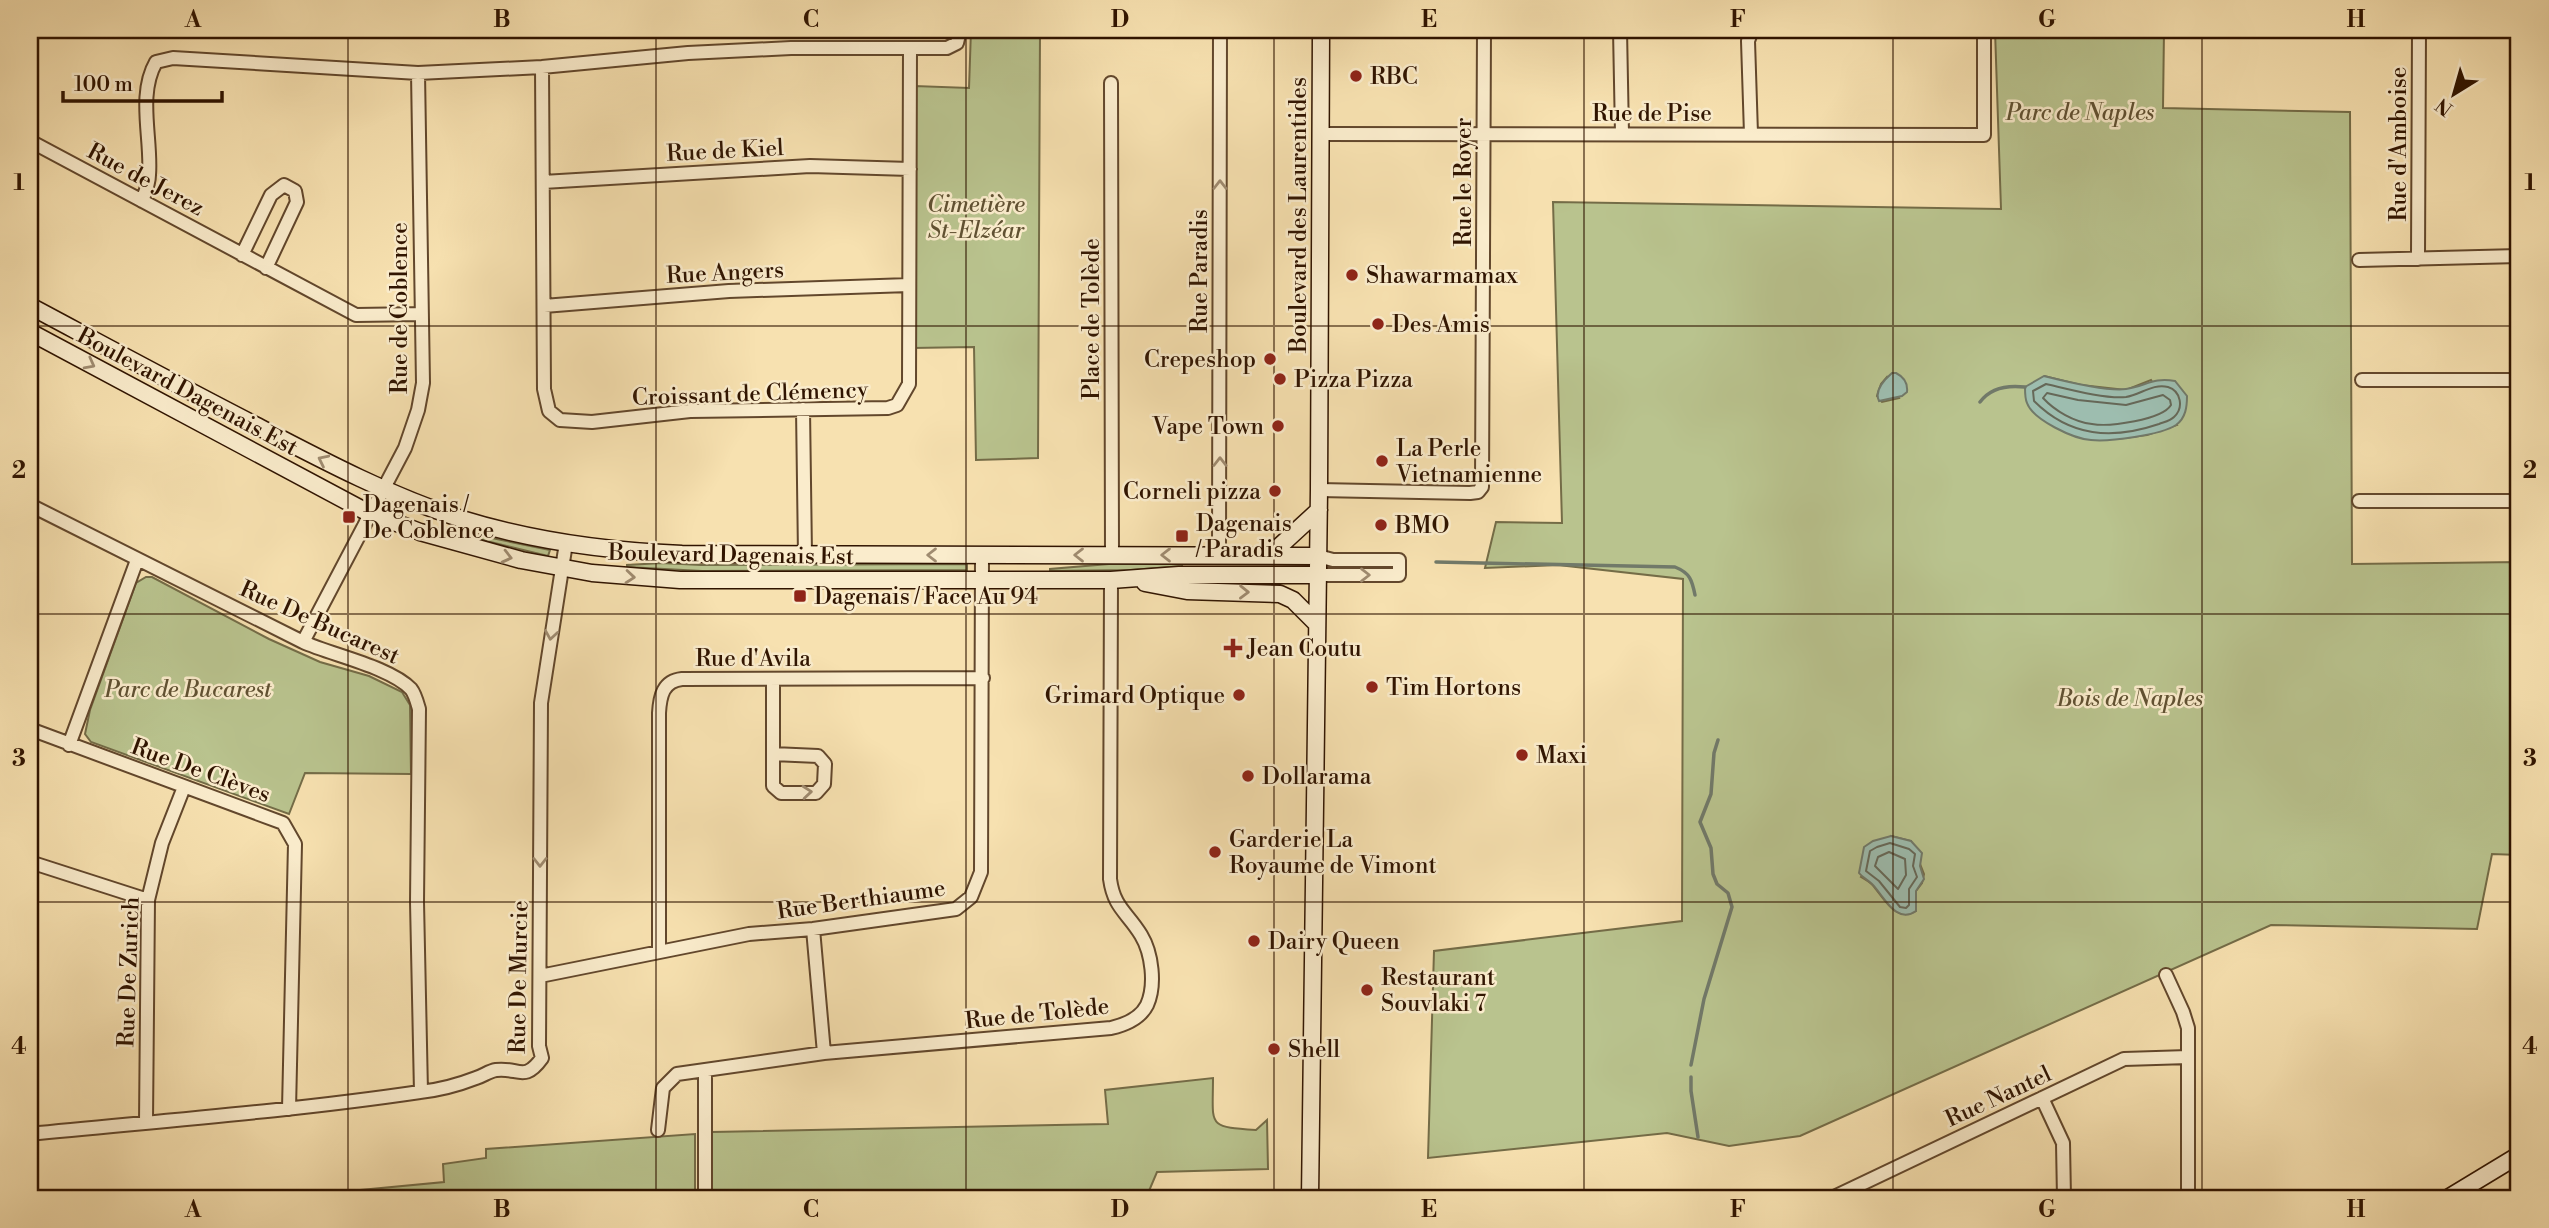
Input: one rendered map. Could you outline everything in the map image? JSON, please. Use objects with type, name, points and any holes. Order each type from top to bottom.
[{"type":"main road","name":"Boulevard des Laurentides","points":[[1310,1198],[1319,510],[1321,30]]},
{"type":"main road","name":"Boulevard Dagenais Est","points":[[30,306],[300,449],[385,489],[477,523],[566,543],[651,553],[1318,556]]},
{"type":"main road","name":"Boulevard Dagenais Est","points":[[30,332],[372,514],[469,547],[562,568],[680,580],[1118,580],[1179,575],[1317,575]]},
{"type":"main road","points":[[1270,555],[1319,510]]},
{"type":"main road","points":[[1118,580],[1187,591],[1280,594],[1295,602],[1317,624]]},
{"type":"main road","points":[[2448,1198],[2519,1155]]},
{"type":"street","points":[[142,201],[149,176],[147,92],[150,72],[156,62],[173,58],[418,72],[541,67],[688,52],[791,48],[947,48],[957,43],[960,30]]},
{"type":"street","name":"Rue Paradis","points":[[1219,555],[1220,30]]},
{"type":"street","name":"Rue le Royer","points":[[1319,490],[1470,493],[1480,490],[1483,475],[1485,30]]},
{"type":"street","points":[[1620,30],[1622,134]]},
{"type":"street","points":[[1751,134],[1748,41],[1752,30]]},
{"type":"street","name":"Rue de Pise","points":[[1321,134],[1984,135],[1984,30]]},
{"type":"street","name":"Rue d'Amboise","points":[[2418,259],[2419,30]]},
{"type":"street","name":"Croissant de Clémency","points":[[541,67],[544,389],[549,411],[560,420],[592,422],[690,411],[888,408],[897,405],[909,384],[911,48]]},
{"type":"street","name":"Rue de Coblence","points":[[303,642],[385,489],[405,448],[418,410],[423,383],[418,72]]},
{"type":"street","name":"Place de Tolède","points":[[1111,83],[1112,555]]},
{"type":"street","name":"Rue de Jerez","points":[[30,141],[356,315],[422,314]]},
{"type":"street","name":"Rue de Kiel","points":[[542,182],[810,166],[910,169]]},
{"type":"street","points":[[242,255],[271,195],[284,185],[295,191],[297,202],[266,268]]},
{"type":"street","points":[[2359,260],[2519,256]]},
{"type":"street","name":"Rue Angers","points":[[544,306],[729,291],[909,285]]},
{"type":"street","points":[[2361,380],[2519,380]]},
{"type":"street","points":[[803,409],[805,555]]},
{"type":"street","points":[[2359,501],[2519,501]]},
{"type":"street","name":"Rue De Bucarest","points":[[32,511],[303,642],[367,665],[403,682],[413,691],[419,709],[417,902],[421,1092]]},
{"type":"street","name":"Rue De Murcie","points":[[30,1134],[289,1109],[421,1092],[451,1087],[494,1070],[528,1073],[533,1069],[542,1058],[539,1046],[541,703],[566,543]]},
{"type":"street","name":"Rue Berthiaume","points":[[540,976],[749,934],[813,929],[956,909],[971,897],[982,872],[982,555]]},
{"type":"street","points":[[1317,575],[1399,575],[1399,560],[1333,560],[1318,556]]},
{"type":"street","points":[[69,745],[137,560]]},
{"type":"street","name":"Rue de Tolède","points":[[658,1130],[663,1088],[677,1074],[824,1053],[1111,1028],[1133,1020],[1146,1006],[1151,970],[1147,949],[1141,936],[1112,896],[1110,879],[1118,580]]},
{"type":"street","name":"Rue d'Avila","points":[[659,951],[659,713],[662,692],[668,684],[682,679],[983,678]]},
{"type":"street","points":[[773,754],[818,757],[825,764],[824,784],[816,793],[781,793],[773,786],[773,754],[774,679]]},
{"type":"street","name":"Rue De Clèves","points":[[30,729],[283,823],[295,844],[289,1109]]},
{"type":"street","name":"Rue De Zurich","points":[[146,1122],[148,900],[162,843],[184,787]]},
{"type":"street","points":[[30,862],[148,900]]},
{"type":"street","points":[[813,929],[824,1053]]},
{"type":"street","points":[[2166,975],[2187,1022],[2188,1198]]},
{"type":"street","name":"Rue Nantel","points":[[1832,1198],[2124,1059],[2188,1057]]},
{"type":"street","points":[[705,1070],[705,1198]]},
{"type":"street","points":[[2042,1098],[2063,1143],[2064,1198]]},
{"type":"green space","name":"Cimetière St-Elzéar","points":[[971,30],[1040,30],[1038,458],[976,460],[974,347],[912,348],[915,86],[969,88]]},
{"type":"green space","name":"Bois de Naples","points":[[1995,30],[2164,30],[2163,108],[2350,112],[2352,564],[2519,562],[2519,855],[2492,854],[2477,929],[2271,925],[1800,1136],[1729,1146],[1667,1133],[1428,1158],[1434,951],[1682,921],[1683,579],[1558,565],[1485,568],[1496,522],[1562,523],[1553,202],[2001,209]],"holes":[[[2044,376],[2081,385],[2126,390],[2151,380],[2177,425],[2147,435],[2117,439]],[[1887,377],[1899,398],[1882,402],[1877,396]],[[1891,836],[1911,841],[1924,874],[1916,891],[1916,911],[1909,914],[1897,912],[1861,877]]]},
{"type":"green space","points":[[443,528],[550,550],[548,556],[442,530]]},
{"type":"green space","points":[[662,563],[967,564],[967,570],[702,571],[627,567]]},
{"type":"green space","points":[[1109,564],[1182,564],[1182,566],[1050,571]]},
{"type":"green space","name":"Parc de Bucarest","points":[[146,577],[152,577],[269,639],[320,662],[369,676],[402,692],[410,705],[411,774],[305,773],[289,814],[91,742],[85,734],[90,710],[136,583]]},
{"type":"green space","points":[[1213,1078],[1213,1115],[1220,1125],[1256,1130],[1267,1120],[1268,1169],[1157,1172],[1146,1198],[711,1198],[712,1132],[1108,1124],[1105,1090]]},
{"type":"green space","points":[[695,1134],[695,1198],[276,1198],[444,1182],[443,1164],[486,1158],[486,1149]]},
{"type":"water","points":[[1892,373],[1903,378],[1907,392],[1902,396],[1879,401],[1879,390]]},
{"type":"water","points":[[2044,376],[2085,386],[2118,390],[2155,381],[2175,381],[2187,396],[2187,404],[2182,419],[2169,429],[2110,440],[2084,439],[2055,428],[2031,409],[2026,401],[2025,387]]},
{"type":"water","points":[[1891,836],[1911,841],[1922,853],[1920,866],[1924,879],[1916,891],[1916,911],[1909,914],[1896,912],[1859,873],[1864,847],[1873,841]]},
{"type":"waterway","points":[[1980,402],[1989,393],[2000,388],[2025,387]]},
{"type":"waterway","points":[[1436,562],[1675,567],[1689,578],[1695,595]]},
{"type":"waterway","points":[[1691,1065],[1704,999],[1732,907],[1728,893],[1717,884],[1713,874],[1711,848],[1700,822],[1711,794],[1714,753],[1718,740]]},
{"type":"waterway","points":[[1691,1077],[1698,1137]]},
{"type":"place","name":"RBC","points":[[1356,76]]},
{"type":"place","name":"Shawarmamax","points":[[1352,275]]},
{"type":"place","name":"Des Amis","points":[[1378,324]]},
{"type":"place","name":"Crepeshop","points":[[1270,359]]},
{"type":"place","name":"Pizza Pizza","points":[[1280,379]]},
{"type":"place","name":"Vape Town","points":[[1278,426]]},
{"type":"place","name":"La Perle Vietnamienne","points":[[1382,461]]},
{"type":"place","name":"Corneli pizza","points":[[1275,491]]},
{"type":"place","name":"Dagenais / De Coblence","points":[[349,517]]},
{"type":"place","name":"BMO","points":[[1381,525]]},
{"type":"place","name":"Dagenais / Paradis","points":[[1182,536]]},
{"type":"place","name":"Dagenais / Face Au 94","points":[[800,596]]},
{"type":"place","name":"Jean Coutu","points":[[1233,648]]},
{"type":"place","name":"Tim Hortons","points":[[1372,687]]},
{"type":"place","name":"Grimard Optique","points":[[1239,695]]},
{"type":"place","name":"Maxi","points":[[1522,755]]},
{"type":"place","name":"Dollarama","points":[[1248,776]]},
{"type":"place","name":"Garderie La Royaume de Vimont","points":[[1215,852]]},
{"type":"place","name":"Dairy Queen","points":[[1254,941]]},
{"type":"place","name":"Restaurant Souvlaki 7","points":[[1367,990]]},
{"type":"place","name":"Shell","points":[[1274,1049]]},
{"type":"park label","name":"Parc de Naples","points":[[2080,112]]}]
